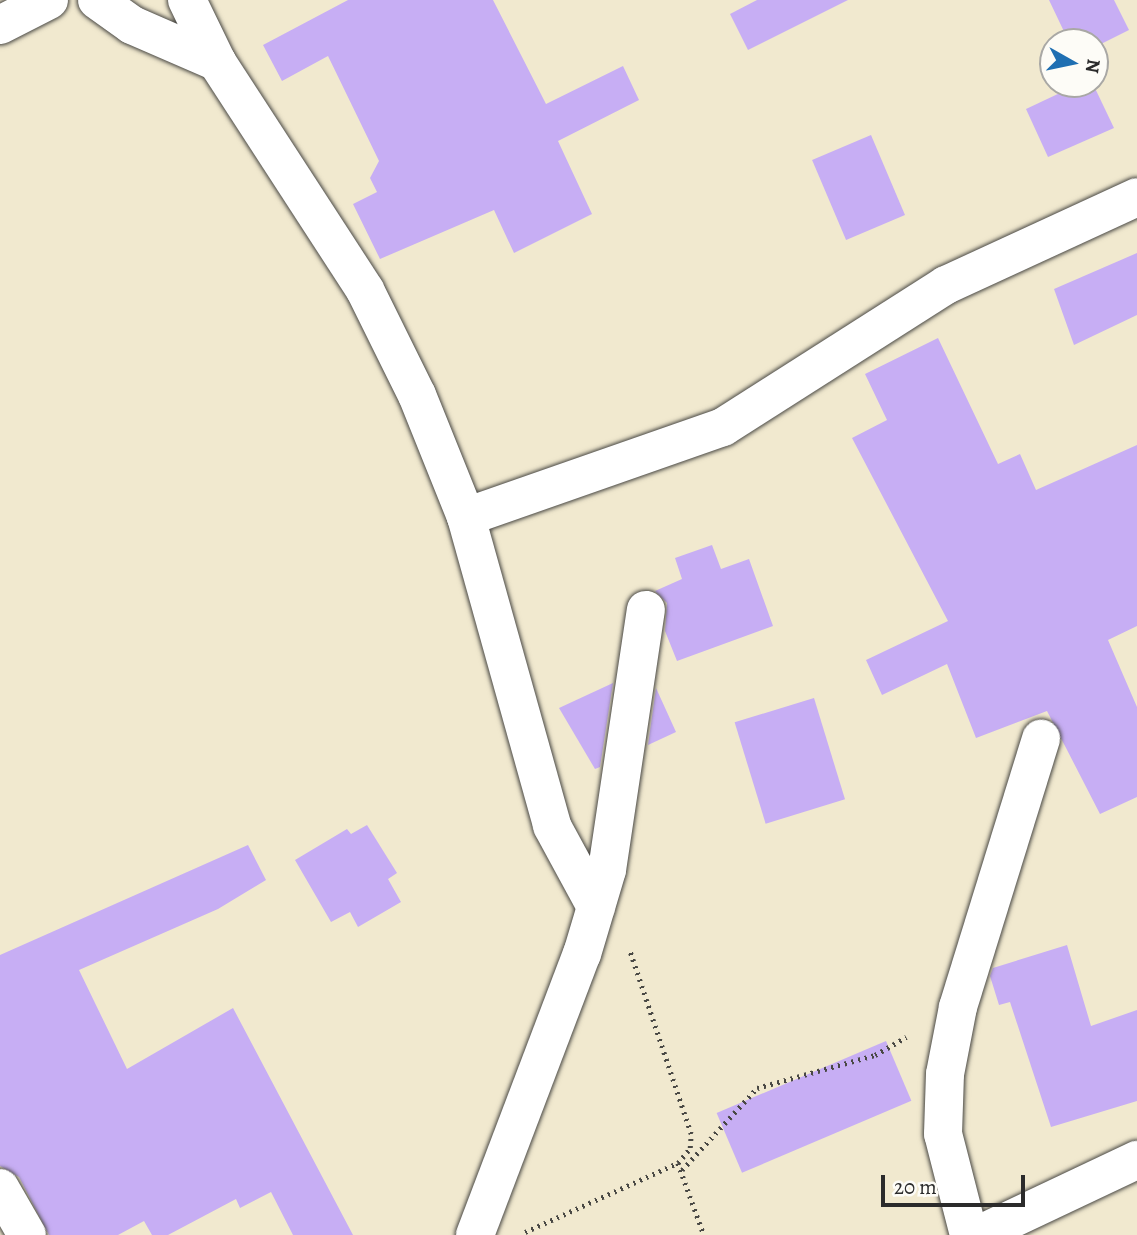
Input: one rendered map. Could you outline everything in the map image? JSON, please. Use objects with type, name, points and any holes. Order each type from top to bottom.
[{"type":"street","points":[[0,25],[49,0]]},
{"type":"street","points":[[97,0],[132,25],[217,62]]},
{"type":"street","points":[[187,0],[217,62],[365,290],[417,395],[466,517],[552,826],[596,907]]},
{"type":"street","points":[[466,517],[723,427],[946,285],[1137,197]]},
{"type":"street","points":[[475,1235],[596,907],[646,610]]},
{"type":"street","points":[[969,1235],[943,1134],[945,1074],[958,1007],[1041,739]]},
{"type":"street","points":[[978,1235],[1137,1160]]},
{"type":"street","points":[[0,1188],[27,1235]]},
{"type":"path","points":[[518,1235],[678,1163],[691,1134],[628,944]]},
{"type":"path","points":[[682,1170],[757,1088],[875,1055],[958,1007]]},
{"type":"path","points":[[678,1163],[704,1235]]},
{"type":"building","points":[[348,0],[493,0],[546,104],[623,66],[639,100],[558,141],[592,214],[514,253],[494,210],[380,259],[353,204],[377,192],[370,178],[379,161],[328,56],[282,81],[263,45]]},
{"type":"building","points":[[757,0],[848,0],[748,50],[730,14]]},
{"type":"building","points":[[1049,0],[1114,0],[1129,30],[1109,40],[1109,28],[1062,28]]},
{"type":"building","points":[[1049,98],[1100,98],[1114,128],[1048,157],[1026,109]]},
{"type":"building","points":[[871,135],[905,215],[846,240],[812,160]]},
{"type":"building","points":[[1137,253],[1137,315],[1074,345],[1054,289]]},
{"type":"building","points":[[938,338],[998,464],[1020,454],[1036,490],[1137,445],[1137,626],[1108,640],[1137,707],[1137,797],[1100,814],[1047,711],[976,738],[947,664],[882,695],[866,660],[948,621],[852,438],[887,420],[865,374]]},
{"type":"building","points":[[712,545],[721,569],[749,559],[773,626],[677,661],[665,631],[667,603],[655,591],[682,579],[675,558]]},
{"type":"building","points":[[613,683],[600,767],[595,769],[559,708]]},
{"type":"building","points":[[656,688],[676,732],[648,745]]},
{"type":"building","points":[[814,698],[845,799],[766,824],[735,722]]},
{"type":"building","points":[[367,825],[397,873],[388,879],[401,902],[358,927],[350,912],[331,922],[295,860],[347,829],[351,834]]},
{"type":"building","points":[[248,845],[266,880],[218,909],[79,970],[127,1069],[233,1008],[353,1235],[293,1235],[271,1192],[240,1208],[236,1199],[168,1235],[152,1235],[144,1221],[118,1235],[49,1235],[19,1177],[0,1166],[0,955]]},
{"type":"building","points":[[1067,945],[1091,1026],[1137,1010],[1137,1101],[1051,1127],[1010,1002],[999,1005],[990,976],[993,968]]},
{"type":"building","points":[[886,1041],[911,1101],[742,1173],[717,1113]]}]
